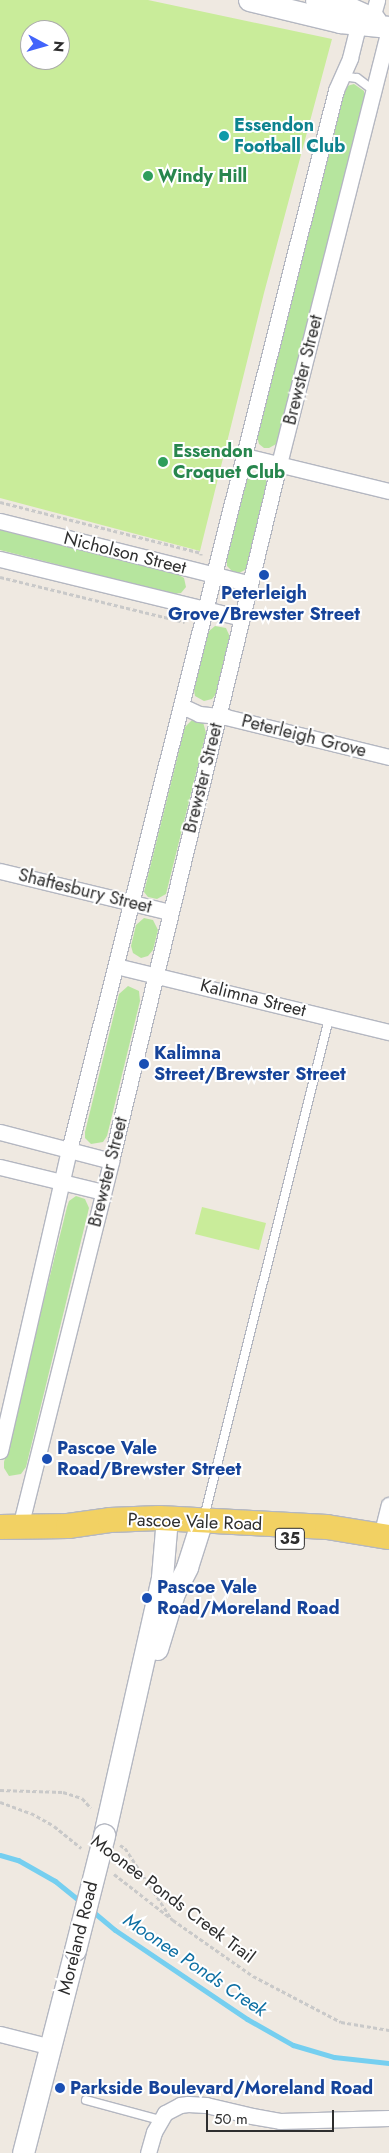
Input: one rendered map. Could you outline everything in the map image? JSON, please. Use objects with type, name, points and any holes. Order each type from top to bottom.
[{"type":"main road","points":[[248,0],[314,5],[376,21]]},
{"type":"main road","name":"Pascoe Vale Road","points":[[10,1527],[201,1525],[327,1527],[385,1537]]},
{"type":"main road","name":"Moreland Road","points":[[131,1722],[174,1594],[201,1525]]},
{"type":"main road","name":"Moreland Road","points":[[22,2153],[75,1950],[110,1839],[146,1639],[162,1577],[167,1526]]},
{"type":"street","name":"Brewster Street","points":[[0,1451],[69,1150],[333,100],[350,58],[376,21]]},
{"type":"street","name":"Brewster Street","points":[[10,1527],[112,1161],[170,912],[250,584],[374,91],[376,21]]},
{"type":"street","points":[[244,456],[389,491]]},
{"type":"street","name":"Nicholson Street","points":[[0,522],[250,584]]},
{"type":"street","name":"Nicholson Street","points":[[0,559],[242,618]]},
{"type":"street","name":"Peterleigh Grove","points":[[182,706],[199,714],[219,715],[389,758]]},
{"type":"street","name":"Shaftesbury Street","points":[[0,871],[170,912]]},
{"type":"street","name":"Kalimna Street","points":[[116,966],[156,974],[389,1032]]},
{"type":"street","points":[[0,1132],[112,1161]]},
{"type":"street","points":[[0,1167],[103,1192]]},
{"type":"street","points":[[385,1537],[389,1505]]},
{"type":"street","points":[[0,2034],[50,2047]]},
{"type":"street","points":[[148,2153],[160,2120],[172,2108],[188,2104],[206,2104],[274,2120],[389,2118]]},
{"type":"lane","points":[[342,76],[357,78],[374,91]]},
{"type":"lane","points":[[201,1525],[329,1018]]},
{"type":"lane","points":[[86,2100],[160,2120]]},
{"type":"path","points":[[0,1790],[44,1790],[76,1794],[82,1798],[92,1811]]},
{"type":"path","name":"Moonee Ponds Creek Trail","points":[[0,1802],[31,1813],[54,1826],[83,1850]]},
{"type":"path","points":[[110,1839],[125,1848],[172,1920]]},
{"type":"path","name":"Moonee Ponds Creek Trail","points":[[113,1873],[172,1920],[253,1976],[341,2022],[389,2030]]},
{"type":"green space","name":"Windy Hill","points":[[0,0],[148,0],[332,39],[264,293],[200,551],[0,498]]},
{"type":"green space","points":[[354,84],[364,91],[364,98],[278,443],[269,448],[264,448],[259,444],[257,436],[343,91],[347,86]]},
{"type":"green space","points":[[254,474],[263,476],[268,483],[247,569],[234,573],[227,566],[227,560],[247,480]]},
{"type":"green space","points":[[0,530],[179,575],[184,578],[186,587],[181,593],[174,594],[0,550]]},
{"type":"green space","points":[[215,626],[226,628],[230,637],[216,694],[212,699],[204,701],[195,696],[194,690],[206,638],[208,632]]},
{"type":"green space","points":[[192,720],[203,722],[206,733],[166,894],[157,899],[148,897],[144,892],[185,727]]},
{"type":"green space","points":[[144,918],[153,920],[158,930],[153,950],[148,956],[141,958],[133,953],[131,946],[136,925]]},
{"type":"green space","points":[[128,986],[139,991],[140,1001],[107,1136],[103,1142],[91,1144],[85,1138],[85,1132],[119,994]]},
{"type":"green space","points":[[76,1196],[85,1199],[89,1208],[26,1467],[21,1474],[9,1476],[4,1468],[4,1462],[67,1207],[69,1201]]},
{"type":"green space","points":[[202,1207],[266,1223],[259,1250],[195,1234]]},
{"type":"waterway","name":"Moonee Ponds Creek","points":[[0,1855],[18,1860],[55,1881],[82,1903]]},
{"type":"waterway","name":"Moonee Ponds Creek","points":[[91,1910],[115,1930],[247,2019],[293,2045],[334,2057],[389,2063]]},
{"type":"place","name":"Essendon Football Club","points":[[224,136]]},
{"type":"place","name":"Windy Hill","points":[[148,176]]},
{"type":"place","name":"Essendon Croquet Club","points":[[163,462]]},
{"type":"place","name":"Peterleigh Grove/Brewster Street","points":[[264,575]]},
{"type":"place","name":"Kalimna Street/Brewster Street","points":[[144,1064]]},
{"type":"place","name":"Pascoe Vale Road/Brewster Street","points":[[47,1459]]},
{"type":"place","name":"Pascoe Vale Road/Moreland Road","points":[[147,1598]]},
{"type":"place","name":"Parkside Boulevard/Moreland Road","points":[[60,2088]]}]
